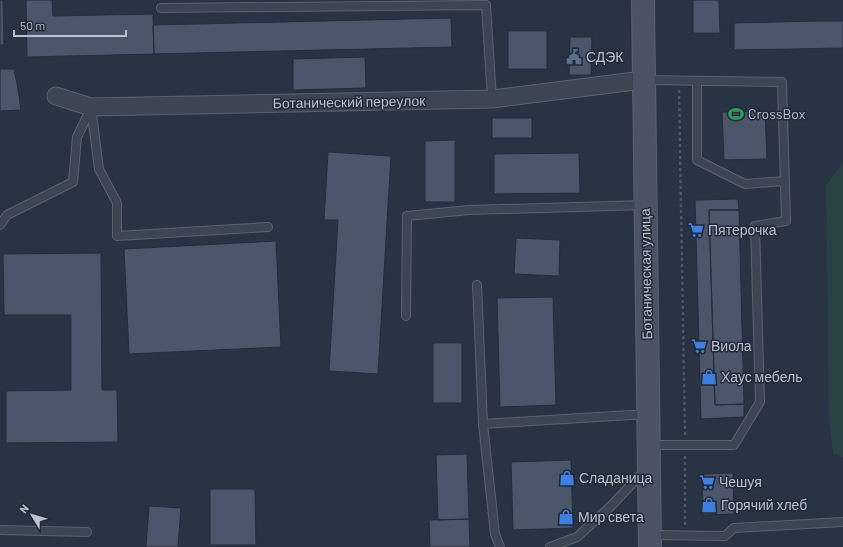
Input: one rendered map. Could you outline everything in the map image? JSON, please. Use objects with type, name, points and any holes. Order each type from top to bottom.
[{"type":"street","name":"Ботаническая улица","points":[[643,0],[649,541]]},
{"type":"street","name":"Ботанический переулок","points":[[56,96],[91,107],[492,99],[643,80]]},
{"type":"lane","points":[[162,8],[214,4],[486,5],[492,99]]},
{"type":"lane","points":[[643,80],[782,82],[786,221],[755,226],[760,402],[734,445],[648,445]]},
{"type":"lane","points":[[697,81],[697,160],[745,184],[785,181]]},
{"type":"lane","points":[[0,225],[7,215],[73,182],[77,137],[91,107]]},
{"type":"lane","points":[[91,107],[99,169],[117,203],[117,236],[268,227]]},
{"type":"lane","points":[[406,316],[407,216],[469,210],[645,206]]},
{"type":"lane","points":[[477,285],[484,424],[495,534],[500,547]]},
{"type":"lane","points":[[484,424],[648,414]]},
{"type":"lane","points":[[550,547],[577,537],[611,506],[648,467]]},
{"type":"lane","points":[[649,541],[685,535],[725,536],[734,528],[843,522]]},
{"type":"lane","points":[[0,530],[87,532]]},
{"type":"path","points":[[679,81],[685,535]]},
{"type":"green space","points":[[843,162],[843,457],[833,454],[829,418],[826,186]]},
{"type":"building","points":[[0,0],[3,0],[4,45],[0,45]]},
{"type":"building","points":[[26,0],[52,0],[53,16],[153,14],[154,54],[27,57]]},
{"type":"building","points":[[693,0],[719,0],[720,33],[693,33]]},
{"type":"building","points":[[451,18],[452,47],[154,54],[153,25]]},
{"type":"building","points":[[843,21],[843,48],[734,50],[734,23]]},
{"type":"building","points":[[508,31],[547,31],[547,69],[508,69]]},
{"type":"building","points":[[570,37],[592,37],[591,75],[569,75]]},
{"type":"building","points":[[365,57],[366,88],[293,90],[293,59]]},
{"type":"building","points":[[0,69],[14,69],[21,110],[0,111]]},
{"type":"building","points":[[765,111],[767,159],[724,160],[722,112]]},
{"type":"building","points":[[492,118],[532,118],[532,138],[492,138]]},
{"type":"building","points":[[455,140],[455,202],[425,202],[425,141]]},
{"type":"building","points":[[328,152],[391,156],[378,374],[329,371],[338,220],[324,220]]},
{"type":"building","points":[[579,153],[580,193],[494,194],[494,154]]},
{"type":"building","points":[[738,199],[739,210],[709,210],[715,405],[744,404],[744,417],[701,419],[695,200]]},
{"type":"building","points":[[709,210],[739,210],[744,404],[715,405]]},
{"type":"building","points":[[516,238],[560,240],[559,276],[514,274]]},
{"type":"building","points":[[276,241],[281,347],[129,354],[124,249]]},
{"type":"building","points":[[101,253],[102,390],[117,390],[118,442],[6,443],[6,391],[71,390],[71,315],[4,315],[3,254]]},
{"type":"building","points":[[553,297],[556,405],[500,407],[497,298]]},
{"type":"building","points":[[433,343],[462,343],[462,403],[433,403]]},
{"type":"building","points":[[467,454],[469,519],[438,520],[436,455]]},
{"type":"building","points":[[571,460],[573,528],[513,530],[511,462]]},
{"type":"building","points":[[733,473],[734,514],[703,515],[702,474]]},
{"type":"building","points":[[210,489],[255,489],[256,545],[210,545]]},
{"type":"building","points":[[149,506],[181,508],[178,547],[146,547]]},
{"type":"building","points":[[469,519],[470,547],[430,547],[429,520]]},
{"type":"place","name":"СДЭК","points":[[574,57]]},
{"type":"place","name":"CrossBox","points":[[736,114]]},
{"type":"place","name":"Пятерочка","points":[[696,230]]},
{"type":"place","name":"Виола","points":[[699,346]]},
{"type":"place","name":"Хаус мебель","points":[[709,377]]},
{"type":"place","name":"Сладаница","points":[[567,478]]},
{"type":"place","name":"Чешуя","points":[[707,482]]},
{"type":"place","name":"Горячий хлеб","points":[[709,505]]},
{"type":"place","name":"Мир света","points":[[566,517]]}]
